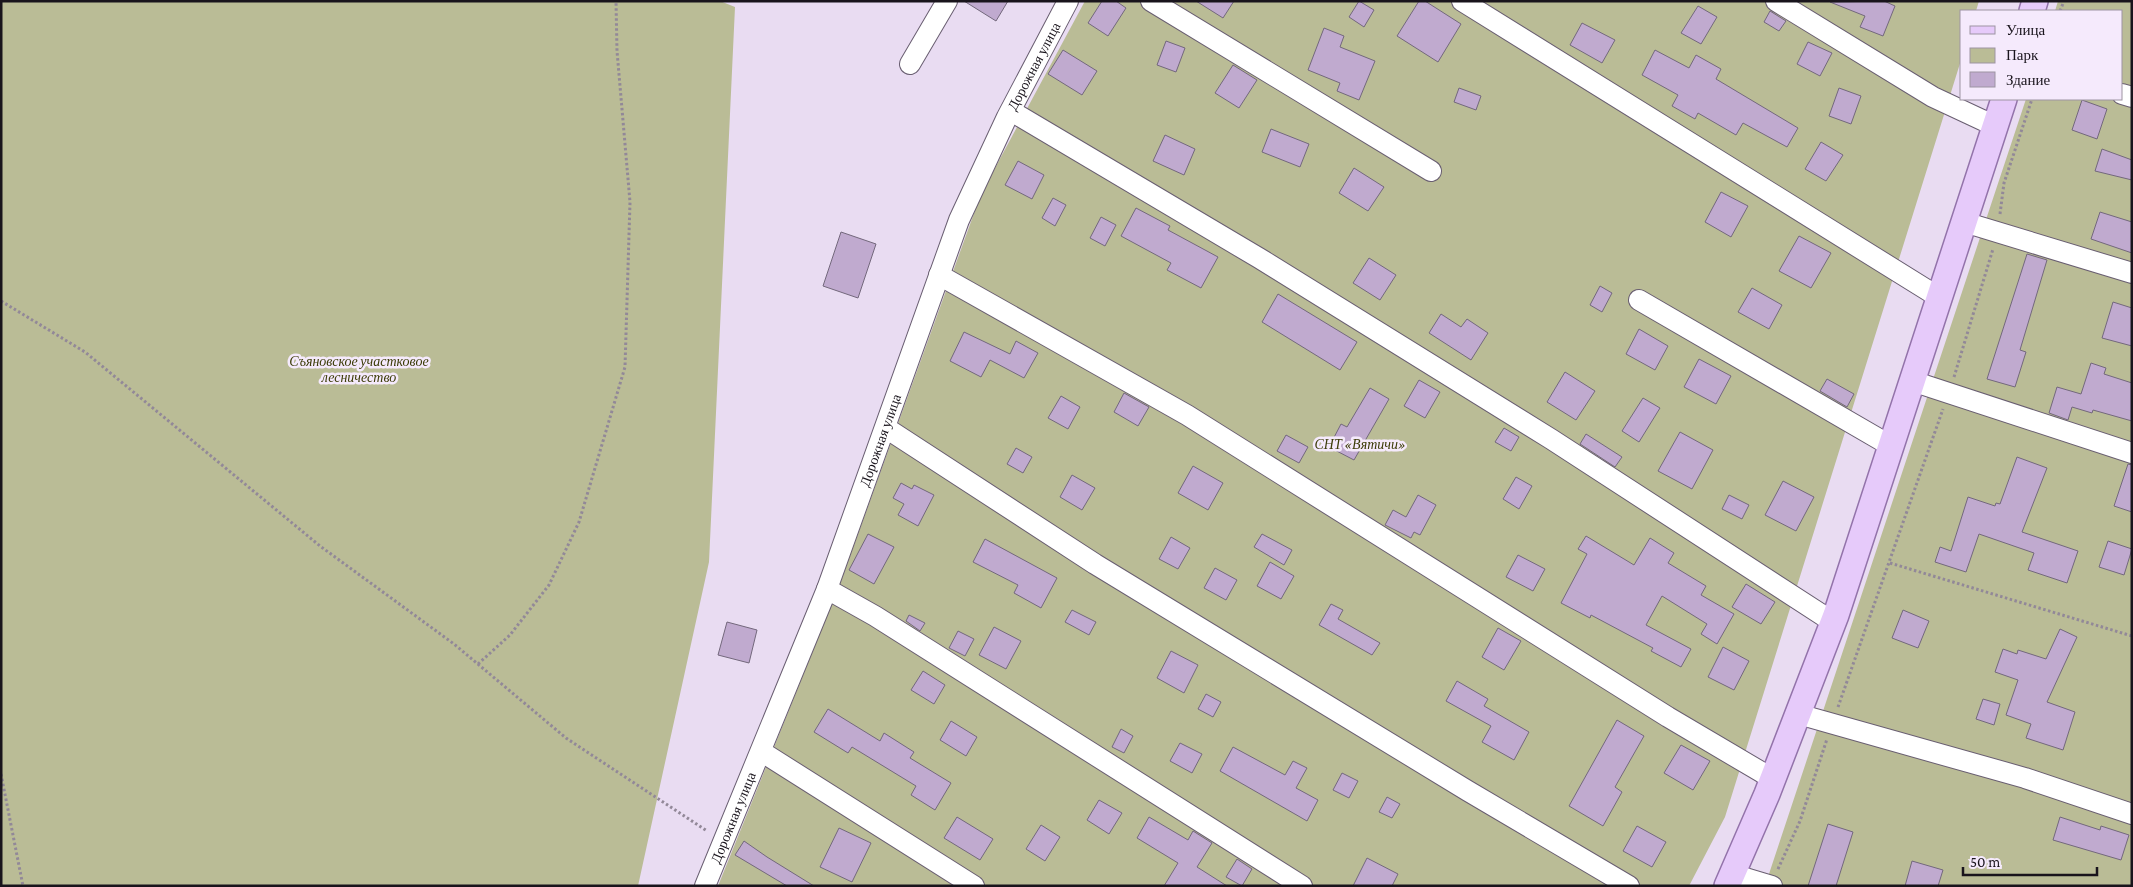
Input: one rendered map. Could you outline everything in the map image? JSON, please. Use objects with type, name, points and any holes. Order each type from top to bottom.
[{"type":"main road","points":[[1729,880],[1773,779],[1833,622],[2004,100]]},
{"type":"street","points":[[910,64],[946,1]]},
{"type":"street","name":"Дорожная улица","points":[[705,886],[725,842],[827,590],[959,220],[1011,111],[1068,1]]},
{"type":"street","points":[[1151,1],[1431,171]]},
{"type":"street","points":[[1462,1],[1940,298]]},
{"type":"street","points":[[1776,1],[1933,96],[1995,126]]},
{"type":"street","points":[[1011,111],[1259,258],[1552,439],[1833,622]]},
{"type":"street","points":[[1964,222],[2132,273]]},
{"type":"street","points":[[939,274],[1187,415],[1668,717],[1773,779]]},
{"type":"street","points":[[1639,300],[1891,446]]},
{"type":"street","points":[[1912,382],[2132,453]]},
{"type":"street","points":[[886,428],[1095,564],[1468,791],[1629,886]]},
{"type":"street","points":[[827,590],[875,616],[1302,886]]},
{"type":"street","points":[[1798,714],[2025,778],[2132,814]]},
{"type":"street","points":[[762,752],[974,886]]},
{"type":"street","points":[[1729,880],[1771,886]]},
{"type":"path","points":[[478,664],[510,635],[549,585],[579,522],[625,367],[630,202],[617,51],[616,1]]},
{"type":"path","points":[[1771,886],[1800,821],[1832,724],[1948,395],[1998,231],[2004,183],[2032,100]]},
{"type":"path","points":[[1,301],[85,352],[320,546],[454,644],[566,738],[725,842]]},
{"type":"path","points":[[1890,563],[2132,636]]},
{"type":"path","points":[[1,774],[23,886]]},
{"type":"green space","name":"Съяновское участковое лесничество","points":[[1,1],[720,1],[735,7],[709,562],[638,886],[1,886]]},
{"type":"green space","name":"СНТ «Вятичи»","points":[[1085,1],[1979,1],[1976,10],[1960,10],[1960,63],[1725,817],[1689,886],[718,886],[841,581],[981,194]]},
{"type":"green space","points":[[2058,1],[2132,1],[2132,886],[1765,886],[2026,100],[2123,100],[2123,10],[2055,10]]},
{"type":"building","points":[[964,1],[1008,1],[996,21]]},
{"type":"building","points":[[1102,1],[1116,1],[1126,8],[1108,36],[1088,23]]},
{"type":"building","points":[[1196,1],[1234,1],[1223,18]]},
{"type":"building","points":[[1359,1],[1374,10],[1364,27],[1349,17]]},
{"type":"building","points":[[1419,1],[1425,1],[1461,24],[1438,62],[1397,36]]},
{"type":"building","points":[[1884,1],[1895,6],[1883,36],[1860,27],[1865,16],[1830,2]]},
{"type":"building","points":[[1698,6],[1717,17],[1701,44],[1681,33]]},
{"type":"building","points":[[1770,11],[1786,21],[1779,31],[1764,22]]},
{"type":"building","points":[[1582,23],[1615,40],[1602,63],[1570,45]]},
{"type":"building","points":[[1324,28],[1344,36],[1340,47],[1375,61],[1359,100],[1337,91],[1340,83],[1308,70]]},
{"type":"building","points":[[1166,41],[1185,48],[1176,72],[1157,65]]},
{"type":"building","points":[[1808,42],[1832,53],[1820,76],[1797,64]]},
{"type":"building","points":[[1063,50],[1097,71],[1082,95],[1048,74]]},
{"type":"building","points":[[1655,50],[1689,68],[1696,55],[1721,69],[1716,79],[1798,128],[1787,147],[1743,123],[1736,135],[1698,113],[1695,119],[1672,106],[1678,95],[1642,75]]},
{"type":"building","points":[[1233,65],[1257,80],[1239,108],[1215,93]]},
{"type":"building","points":[[1459,88],[1481,96],[1476,110],[1454,102]]},
{"type":"building","points":[[1839,88],[1861,96],[1851,124],[1829,116]]},
{"type":"building","points":[[2082,100],[2107,109],[2097,139],[2072,130]]},
{"type":"building","points":[[1271,129],[1309,144],[1300,167],[1262,152]]},
{"type":"building","points":[[1165,135],[1195,149],[1184,175],[1153,161]]},
{"type":"building","points":[[1821,142],[1843,155],[1826,181],[1805,169]]},
{"type":"building","points":[[2102,149],[2132,160],[2132,180],[2095,171]]},
{"type":"building","points":[[1018,161],[1044,175],[1032,199],[1005,185]]},
{"type":"building","points":[[1354,168],[1384,187],[1368,211],[1339,193]]},
{"type":"building","points":[[1721,192],[1748,206],[1731,237],[1705,222]]},
{"type":"building","points":[[1053,198],[1066,205],[1055,226],[1042,218]]},
{"type":"building","points":[[1136,208],[1170,226],[1168,230],[1218,257],[1201,288],[1167,270],[1171,263],[1121,236]]},
{"type":"building","points":[[2100,212],[2132,222],[2132,253],[2091,239]]},
{"type":"building","points":[[1101,217],[1116,225],[1105,246],[1090,238]]},
{"type":"building","points":[[841,232],[876,244],[858,298],[823,286]]},
{"type":"building","points":[[1799,236],[1831,253],[1811,288],[1779,271]]},
{"type":"building","points":[[2027,254],[2047,260],[2020,350],[2026,352],[2015,387],[1987,379]]},
{"type":"building","points":[[1369,258],[1396,275],[1380,300],[1353,283]]},
{"type":"building","points":[[1600,286],[1612,293],[1602,312],[1590,305]]},
{"type":"building","points":[[1752,288],[1782,305],[1769,329],[1738,312]]},
{"type":"building","points":[[1278,294],[1357,342],[1340,370],[1262,322]]},
{"type":"building","points":[[2113,302],[2132,308],[2132,346],[2102,338]]},
{"type":"building","points":[[1441,314],[1461,327],[1467,319],[1488,333],[1471,360],[1429,333]]},
{"type":"building","points":[[1639,329],[1668,346],[1655,370],[1626,354]]},
{"type":"building","points":[[964,332],[1010,354],[1016,341],[1038,353],[1024,378],[990,360],[981,377],[950,361]]},
{"type":"building","points":[[1699,359],[1731,376],[1716,404],[1684,387]]},
{"type":"building","points":[[2091,363],[2106,368],[2104,374],[2132,383],[2132,421],[2093,410],[2092,413],[2072,407],[2068,420],[2049,413],[2057,387],[2081,394]]},
{"type":"building","points":[[1565,372],[1595,391],[1576,420],[1547,402]]},
{"type":"building","points":[[1827,379],[1854,394],[1847,407],[1820,391]]},
{"type":"building","points":[[1419,380],[1440,392],[1425,418],[1404,406]]},
{"type":"building","points":[[1370,388],[1389,399],[1354,460],[1329,447],[1341,424],[1347,427]]},
{"type":"building","points":[[1124,393],[1149,407],[1138,426],[1114,412]]},
{"type":"building","points":[[1061,396],[1080,407],[1068,429],[1048,418]]},
{"type":"building","points":[[1643,398],[1660,408],[1639,442],[1622,431]]},
{"type":"building","points":[[1504,428],[1519,437],[1511,451],[1495,442]]},
{"type":"building","points":[[1680,432],[1713,450],[1692,489],[1658,471]]},
{"type":"building","points":[[1586,434],[1622,457],[1615,467],[1580,444]]},
{"type":"building","points":[[1286,435],[1308,447],[1299,463],[1277,451]]},
{"type":"building","points":[[1016,448],[1032,457],[1023,473],[1007,464]]},
{"type":"building","points":[[2017,457],[2047,468],[2022,532],[2078,551],[2067,583],[2028,570],[2034,553],[1979,534],[1966,572],[1935,562],[1940,547],[1951,551],[1968,497],[1995,506],[1996,503],[2000,504]]},
{"type":"building","points":[[2128,464],[2132,465],[2132,512],[2114,506]]},
{"type":"building","points":[[1193,466],[1223,483],[1208,510],[1178,493]]},
{"type":"building","points":[[1072,475],[1095,488],[1082,510],[1060,497]]},
{"type":"building","points":[[1516,477],[1532,486],[1519,509],[1503,499]]},
{"type":"building","points":[[1783,481],[1814,497],[1796,531],[1765,515]]},
{"type":"building","points":[[901,483],[912,489],[914,485],[934,495],[918,526],[898,515],[904,504],[893,498]]},
{"type":"building","points":[[1418,495],[1436,505],[1420,535],[1414,532],[1411,538],[1385,525],[1393,510],[1406,517]]},
{"type":"building","points":[[1729,495],[1749,505],[1742,519],[1722,509]]},
{"type":"building","points":[[868,534],[894,547],[874,584],[849,570]]},
{"type":"building","points":[[1262,534],[1292,550],[1284,565],[1254,547]]},
{"type":"building","points":[[1586,536],[1634,565],[1650,538],[1674,553],[1668,563],[1706,586],[1701,595],[1734,614],[1717,644],[1701,634],[1707,624],[1662,596],[1646,625],[1691,649],[1681,667],[1651,651],[1653,648],[1591,615],[1590,618],[1561,603],[1587,554],[1578,549]]},
{"type":"building","points":[[1171,537],[1190,548],[1178,569],[1159,559]]},
{"type":"building","points":[[985,539],[1057,578],[1041,608],[1014,593],[1018,585],[973,562]]},
{"type":"building","points":[[2108,541],[2132,549],[2124,575],[2099,567]]},
{"type":"building","points":[[1518,555],[1545,569],[1533,591],[1506,577]]},
{"type":"building","points":[[1270,562],[1294,576],[1281,599],[1257,586]]},
{"type":"building","points":[[1215,568],[1237,580],[1226,600],[1204,588]]},
{"type":"building","points":[[1746,584],[1775,602],[1761,624],[1732,607]]},
{"type":"building","points":[[1331,604],[1343,610],[1338,619],[1380,643],[1372,655],[1319,625]]},
{"type":"building","points":[[1072,610],[1096,622],[1089,635],[1065,622]]},
{"type":"building","points":[[1903,610],[1929,621],[1918,648],[1892,638]]},
{"type":"building","points":[[909,615],[925,623],[920,631],[906,621]]},
{"type":"building","points":[[727,622],[757,630],[749,663],[718,655]]},
{"type":"building","points":[[994,627],[1021,641],[1006,669],[979,655]]},
{"type":"building","points":[[1498,628],[1521,641],[1504,670],[1482,657]]},
{"type":"building","points":[[2060,629],[2077,637],[2047,702],[2075,712],[2063,750],[2026,738],[2031,724],[2006,715],[2018,680],[1995,672],[2003,649],[2017,654],[2018,650],[2046,659]]},
{"type":"building","points":[[958,631],[974,639],[965,656],[949,648]]},
{"type":"building","points":[[1723,647],[1749,661],[1734,690],[1708,677]]},
{"type":"building","points":[[1171,651],[1198,665],[1184,693],[1157,678]]},
{"type":"building","points":[[923,671],[945,685],[934,704],[911,690]]},
{"type":"building","points":[[1457,681],[1488,699],[1484,706],[1529,732],[1514,760],[1482,742],[1491,726],[1446,701]]},
{"type":"building","points":[[1206,694],[1221,702],[1213,717],[1198,709]]},
{"type":"building","points":[[1983,699],[2000,704],[1994,725],[1976,719]]},
{"type":"building","points":[[828,709],[880,741],[884,733],[914,752],[910,758],[951,783],[935,810],[911,795],[916,786],[852,747],[848,753],[814,732]]},
{"type":"building","points":[[1617,720],[1644,736],[1615,787],[1622,792],[1603,826],[1569,806]]},
{"type":"building","points":[[951,721],[977,737],[966,756],[940,740]]},
{"type":"building","points":[[1121,729],[1133,736],[1124,753],[1112,747]]},
{"type":"building","points":[[1180,743],[1202,754],[1192,773],[1170,761]]},
{"type":"building","points":[[1681,745],[1710,761],[1693,790],[1664,773]]},
{"type":"building","points":[[1233,747],[1285,775],[1293,761],[1307,768],[1296,788],[1318,800],[1307,821],[1220,771]]},
{"type":"building","points":[[1342,773],[1358,781],[1349,798],[1333,790]]},
{"type":"building","points":[[1387,797],[1400,804],[1392,818],[1379,812]]},
{"type":"building","points":[[1099,800],[1122,813],[1109,834],[1087,820]]},
{"type":"building","points":[[957,817],[993,839],[980,860],[944,838]]},
{"type":"building","points":[[1149,817],[1188,840],[1193,831],[1212,843],[1197,867],[1227,886],[1164,886],[1178,863],[1137,838]]},
{"type":"building","points":[[2060,817],[2100,830],[2101,826],[2129,835],[2121,860],[2053,840]]},
{"type":"building","points":[[1828,824],[1853,832],[1836,886],[1808,886]]},
{"type":"building","points":[[1041,825],[1060,837],[1045,861],[1026,849]]},
{"type":"building","points":[[1637,826],[1666,842],[1652,867],[1623,851]]},
{"type":"building","points":[[839,828],[871,843],[852,882],[820,867]]},
{"type":"building","points":[[744,841],[814,886],[787,886],[735,855]]},
{"type":"building","points":[[1367,858],[1398,874],[1392,886],[1353,886]]},
{"type":"building","points":[[1237,859],[1252,869],[1242,886],[1226,877]]},
{"type":"building","points":[[1912,861],[1943,870],[1938,886],[1905,886]]}]
